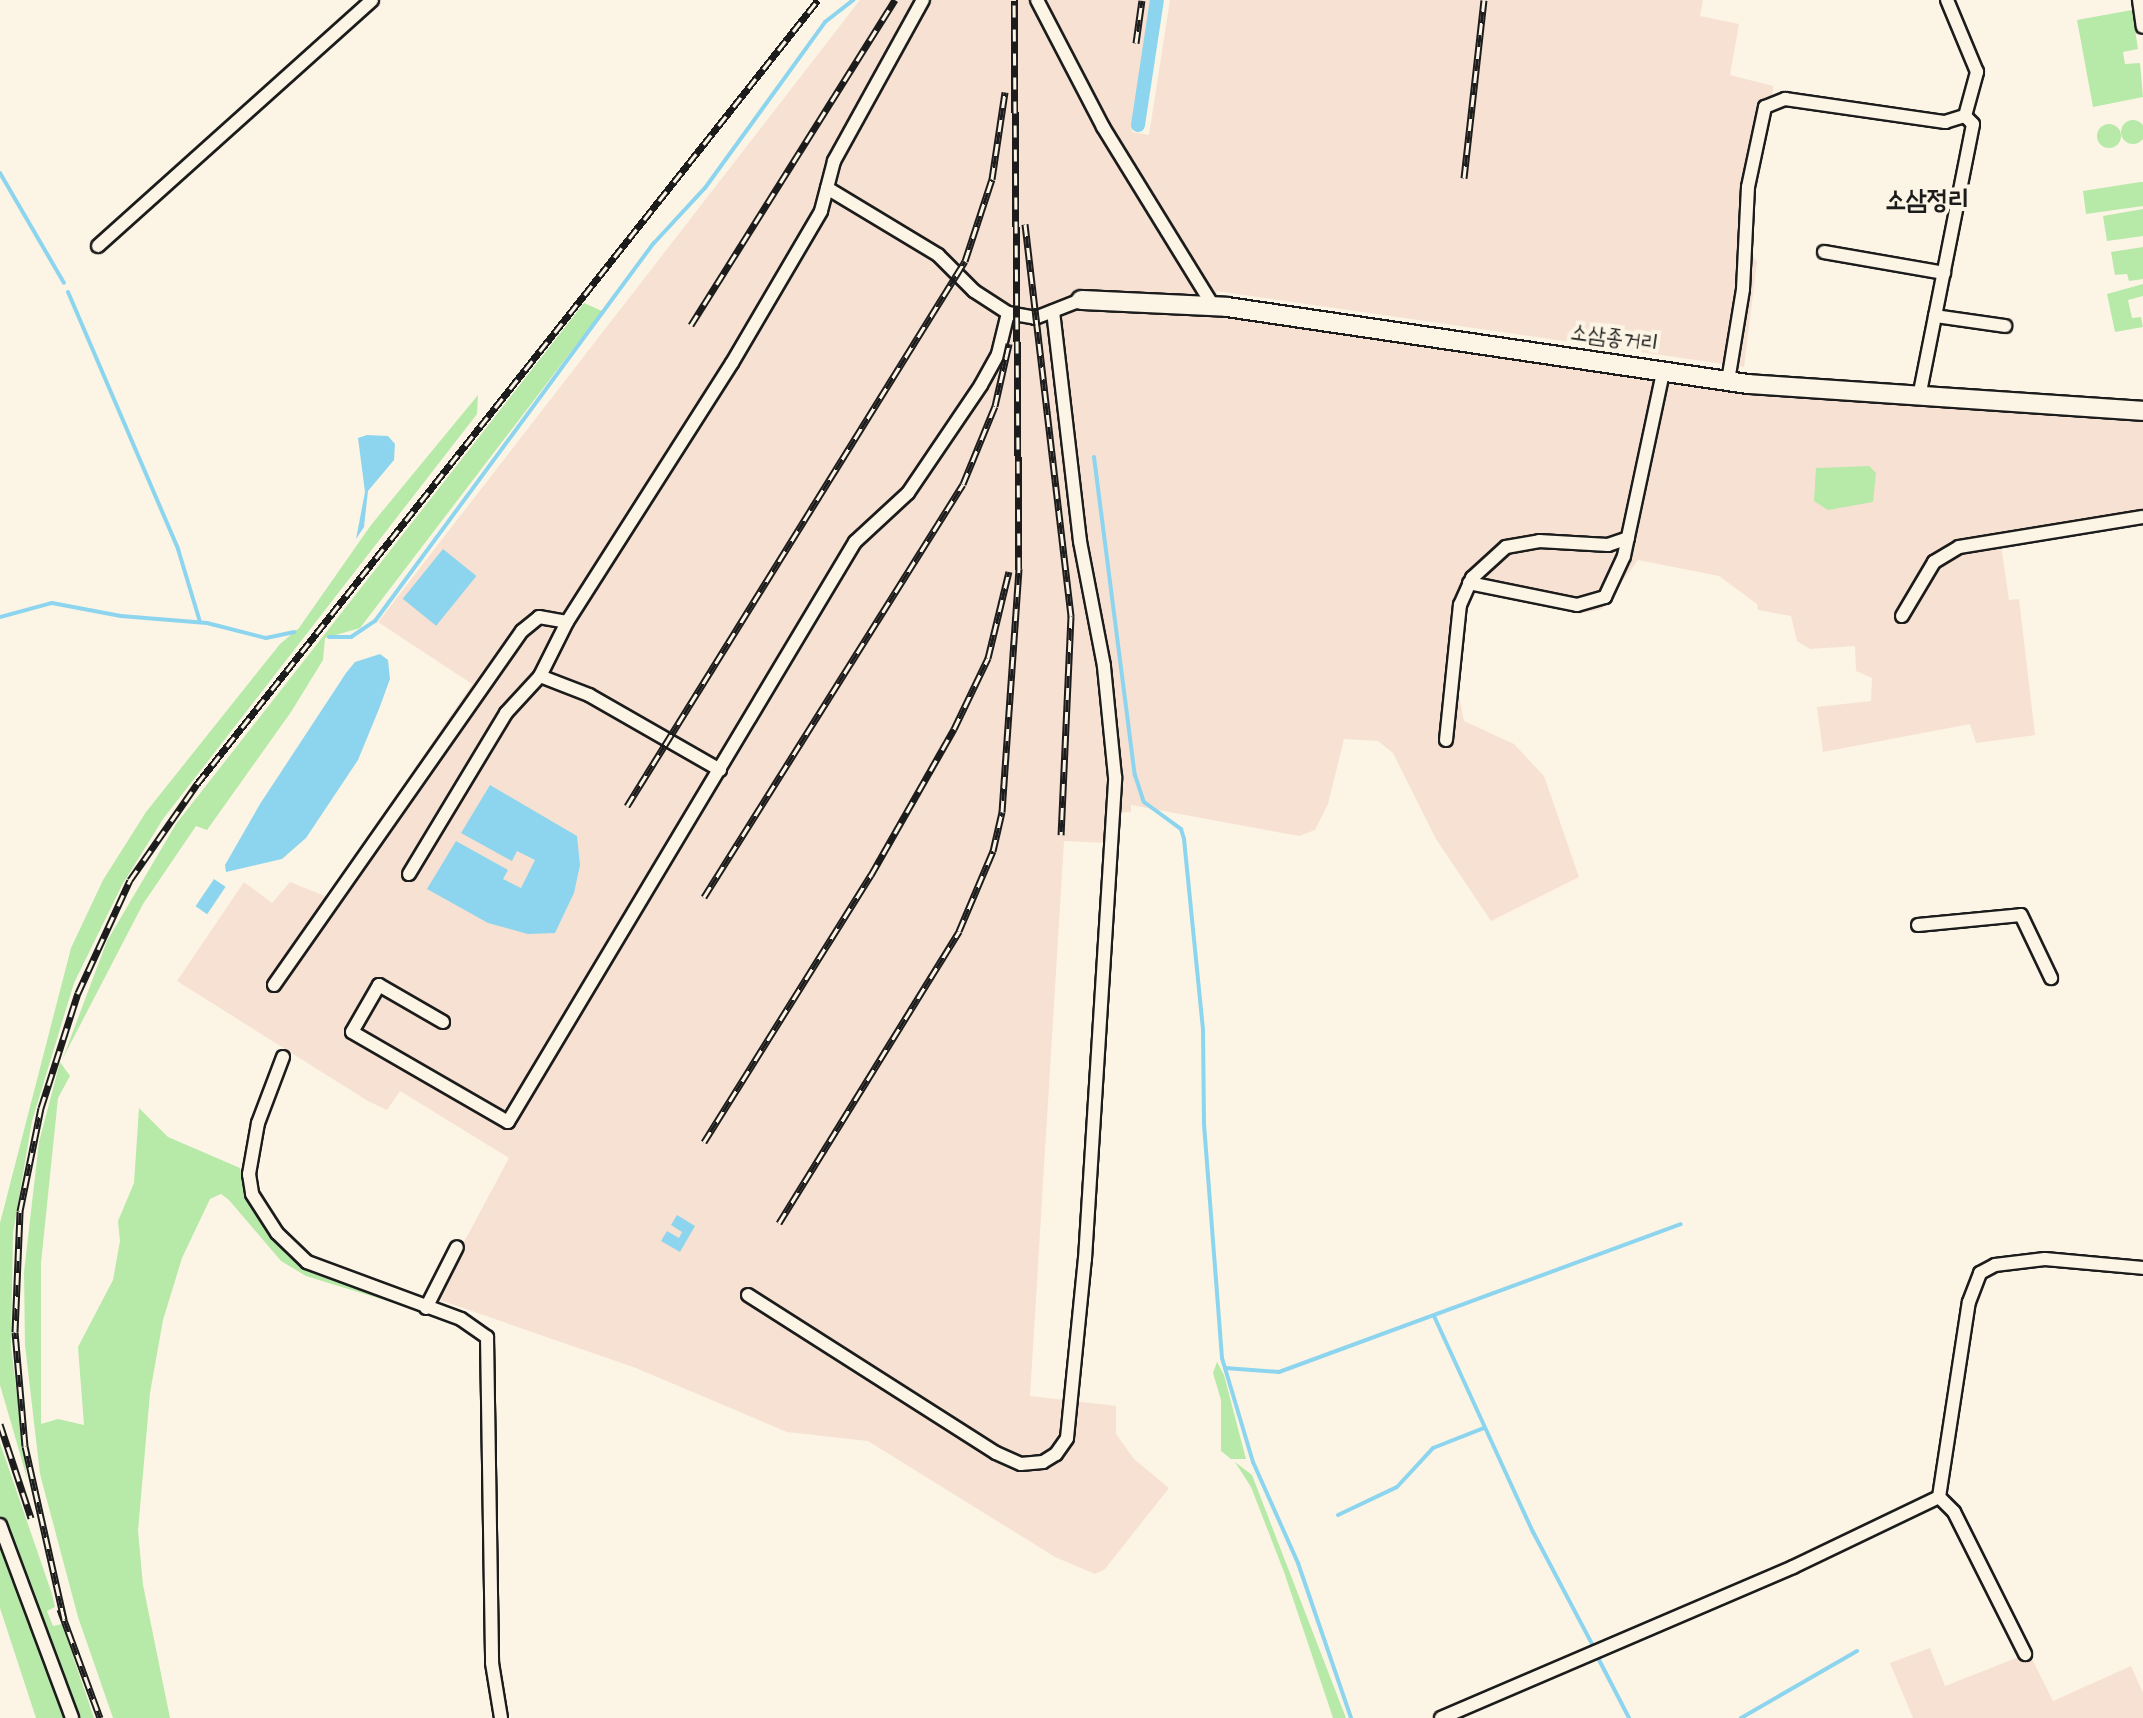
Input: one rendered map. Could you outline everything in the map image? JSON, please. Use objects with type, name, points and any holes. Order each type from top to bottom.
[{"type":"street","points":[[98,246],[372,0]]},
{"type":"street","points":[[409,874],[506,713],[540,676],[567,622],[732,363],[821,211],[834,161],[923,0]]},
{"type":"street","points":[[1037,0],[1103,127],[1213,306]]},
{"type":"street","points":[[1947,0],[1977,72],[1965,116]]},
{"type":"street","points":[[2139,0],[2143,27]]},
{"type":"street","points":[[1728,381],[1743,289],[1748,187],[1765,107],[1785,99],[1945,122],[1965,116]]},
{"type":"street","points":[[1919,397],[1973,124],[1965,116]]},
{"type":"street","points":[[827,188],[938,255],[974,291],[1008,313],[1035,318],[1081,300]]},
{"type":"street","points":[[1824,252],[1944,273]]},
{"type":"street","name":"소삼종거리","points":[[1081,300],[1213,306],[1728,381],[2143,411]]},
{"type":"street","points":[[748,1295],[996,1453],[1021,1464],[1043,1462],[1056,1454],[1067,1438],[1085,1259],[1115,777],[1053,312]]},
{"type":"street","points":[[443,1022],[379,985],[352,1032],[508,1122],[855,542],[908,493],[981,385],[998,354],[1008,313]]},
{"type":"street","points":[[1935,316],[2005,326]]},
{"type":"street","points":[[1469,583],[1577,605],[1596,603],[1605,597],[1628,538],[1663,372]]},
{"type":"street","points":[[1902,616],[1934,562],[1959,547],[2143,517]]},
{"type":"street","points":[[1446,740],[1460,605],[1469,583],[1506,547],[1539,541],[1608,545],[1628,538]]},
{"type":"street","points":[[274,985],[522,631],[539,617],[567,622]]},
{"type":"street","points":[[540,676],[589,695],[720,770]]},
{"type":"street","points":[[1918,925],[2021,915],[2051,978]]},
{"type":"street","points":[[283,1057],[258,1123],[249,1174],[252,1194],[277,1233],[307,1262],[461,1319],[487,1337],[492,1663],[501,1718]]},
{"type":"street","points":[[426,1308],[457,1247]]},
{"type":"street","points":[[1939,1497],[1969,1302],[1980,1273],[2031,1260],[2143,1268]]},
{"type":"street","points":[[1939,1497],[1954,1512],[2025,1654]]},
{"type":"street","points":[[1441,1718],[1793,1567],[1939,1497]]},
{"type":"street","points":[[0,1525],[72,1718]]},
{"type":"shaded area","points":[[860,0],[1151,0],[1132,132],[1149,135],[1170,0],[1703,0],[1700,16],[1739,24],[1730,75],[1773,86],[1772,113],[1760,139],[1750,250],[1757,262],[1744,367],[1217,291],[1214,316],[1732,393],[2143,422],[2143,510],[2067,526],[1999,532],[2009,600],[2019,599],[2035,735],[1976,743],[1970,724],[1823,752],[1817,707],[1871,701],[1872,678],[1856,671],[1855,646],[1810,649],[1797,641],[1791,616],[1758,610],[1757,604],[1719,576],[1638,560],[1602,609],[1578,614],[1490,588],[1470,591],[1463,603],[1456,681],[1464,721],[1514,744],[1544,776],[1579,877],[1491,921],[1436,839],[1393,753],[1378,741],[1344,739],[1328,804],[1315,830],[1299,836],[1131,805],[1131,812],[1109,813],[1107,843],[1064,841],[1030,1396],[1116,1406],[1116,1434],[1134,1459],[1169,1488],[1105,1569],[1095,1574],[1055,1557],[868,1441],[787,1432],[636,1368],[434,1298],[509,1158],[400,1091],[387,1110],[368,1101],[177,981],[244,882],[272,903],[290,882],[327,897],[472,684],[378,622]]},
{"type":"shaded area","points":[[1930,1648],[1945,1686],[2029,1653],[2053,1701],[2131,1666],[2143,1693],[2143,1718],[1913,1718],[1890,1663]]},
{"type":"green space","points":[[2132,10],[2138,49],[2123,52],[2125,64],[2140,63],[2143,97],[2093,107],[2077,20]]},
{"type":"green space","points":[[2133,120],[2142,123],[2145,132],[2142,141],[2133,144],[2124,141],[2121,132],[2124,123]]},
{"type":"green space","points":[[2104,124],[2114,124],[2121,131],[2121,141],[2114,148],[2104,148],[2097,141],[2097,131]]},
{"type":"green space","points":[[2143,182],[2143,206],[2086,214],[2083,191]]},
{"type":"green space","points":[[2143,209],[2143,236],[2107,241],[2103,216]]},
{"type":"green space","points":[[2143,247],[2143,279],[2129,281],[2127,274],[2115,275],[2111,252]]},
{"type":"green space","points":[[2143,284],[2143,296],[2128,300],[2132,318],[2141,317],[2143,327],[2115,332],[2107,294]]},
{"type":"green space","points":[[584,303],[602,311],[360,628],[325,638],[323,660],[291,712],[207,830],[196,826],[143,904],[63,1058],[107,941],[176,824]]},
{"type":"green space","points":[[478,395],[477,414],[163,819],[122,885],[74,983],[32,1121],[13,1233],[11,1346],[27,1478],[0,1385],[0,1223],[71,948],[103,880],[146,812],[280,644],[299,628],[371,525]]},
{"type":"green space","points":[[1869,466],[1876,473],[1873,502],[1828,510],[1814,501],[1816,468]]},
{"type":"green space","points":[[60,1062],[70,1076],[58,1098],[41,1263],[41,1424],[58,1419],[84,1425],[78,1347],[113,1280],[120,1241],[118,1221],[134,1183],[139,1108],[168,1137],[240,1168],[243,1185],[266,1226],[306,1266],[459,1323],[306,1276],[281,1261],[229,1200],[221,1194],[210,1199],[182,1258],[163,1320],[150,1393],[138,1531],[143,1585],[170,1718],[113,1718],[78,1617],[40,1474],[25,1345],[24,1272],[39,1142]]},
{"type":"green space","points":[[1217,1362],[1224,1375],[1246,1459],[1231,1459],[1221,1451],[1221,1400],[1213,1373]]},
{"type":"green space","points":[[0,1443],[52,1594],[55,1607],[47,1611],[53,1626],[62,1624],[94,1718],[76,1718],[16,1545],[0,1518]]},
{"type":"green space","points":[[1235,1462],[1252,1475],[1346,1718],[1333,1718],[1284,1572],[1251,1487]]},
{"type":"green space","points":[[0,1547],[15,1578],[65,1718],[36,1718],[0,1608]]},
{"type":"water","points":[[388,436],[395,444],[394,460],[368,491],[364,527],[356,539],[365,492],[358,438]]},
{"type":"water","points":[[443,549],[476,576],[436,626],[403,599]]},
{"type":"water","points":[[380,654],[388,660],[390,679],[379,709],[358,760],[306,838],[282,859],[226,872],[225,865],[260,804],[346,673],[355,662]]},
{"type":"water","points":[[490,785],[577,836],[580,865],[574,893],[555,933],[528,934],[488,923],[427,889],[456,841],[508,870],[503,879],[521,888],[535,860],[517,851],[512,861],[461,833]]},
{"type":"water","points":[[214,879],[226,887],[207,914],[196,906]]},
{"type":"water","points":[[677,1215],[695,1226],[680,1252],[661,1241],[667,1231],[679,1238],[682,1232],[671,1225]]},
{"type":"waterway","points":[[329,637],[351,637],[375,621],[654,243],[705,188],[825,22],[853,0]]},
{"type":"waterway","points":[[1138,125],[1157,0]]},
{"type":"waterway","points":[[0,173],[64,283]]},
{"type":"waterway","points":[[68,292],[178,549],[200,622]]},
{"type":"waterway","points":[[1094,457],[1135,775],[1144,802],[1181,829],[1184,839],[1203,1030],[1204,1124],[1222,1358],[1253,1462],[1298,1563],[1351,1718]]},
{"type":"waterway","points":[[0,617],[52,603],[121,616],[207,623],[266,638],[294,632]]},
{"type":"waterway","points":[[1225,1368],[1279,1372],[1681,1224]]},
{"type":"waterway","points":[[1434,1316],[1533,1532],[1593,1646]]},
{"type":"waterway","points":[[1338,1515],[1397,1487],[1433,1448],[1484,1428]]},
{"type":"waterway","points":[[1741,1718],[1857,1651]]},
{"type":"waterway","points":[[1596,1654],[1629,1718]]},
{"type":"railway","points":[[64,1619],[25,1446],[15,1332],[20,1211],[41,1108],[78,993],[130,880],[197,784],[818,0]]},
{"type":"railway","points":[[691,325],[895,0]]},
{"type":"railway","points":[[779,1223],[959,931],[993,851],[1002,812],[1019,569],[1014,0]]},
{"type":"railway","points":[[1136,43],[1142,0]]},
{"type":"railway","points":[[1464,178],[1484,0]]},
{"type":"railway","points":[[627,806],[965,261],[992,179],[1005,92]]},
{"type":"railway","points":[[1025,224],[1071,616],[1061,835]]},
{"type":"railway","points":[[704,897],[963,484],[995,406],[1009,344]]},
{"type":"railway","points":[[704,1142],[871,875],[954,729],[988,658],[1009,571]]},
{"type":"railway","points":[[0,1424],[31,1518]]},
{"type":"railway","points":[[60,1609],[100,1718]]},
{"type":"district","name":"소삼정리","points":[[1927,204]]}]
